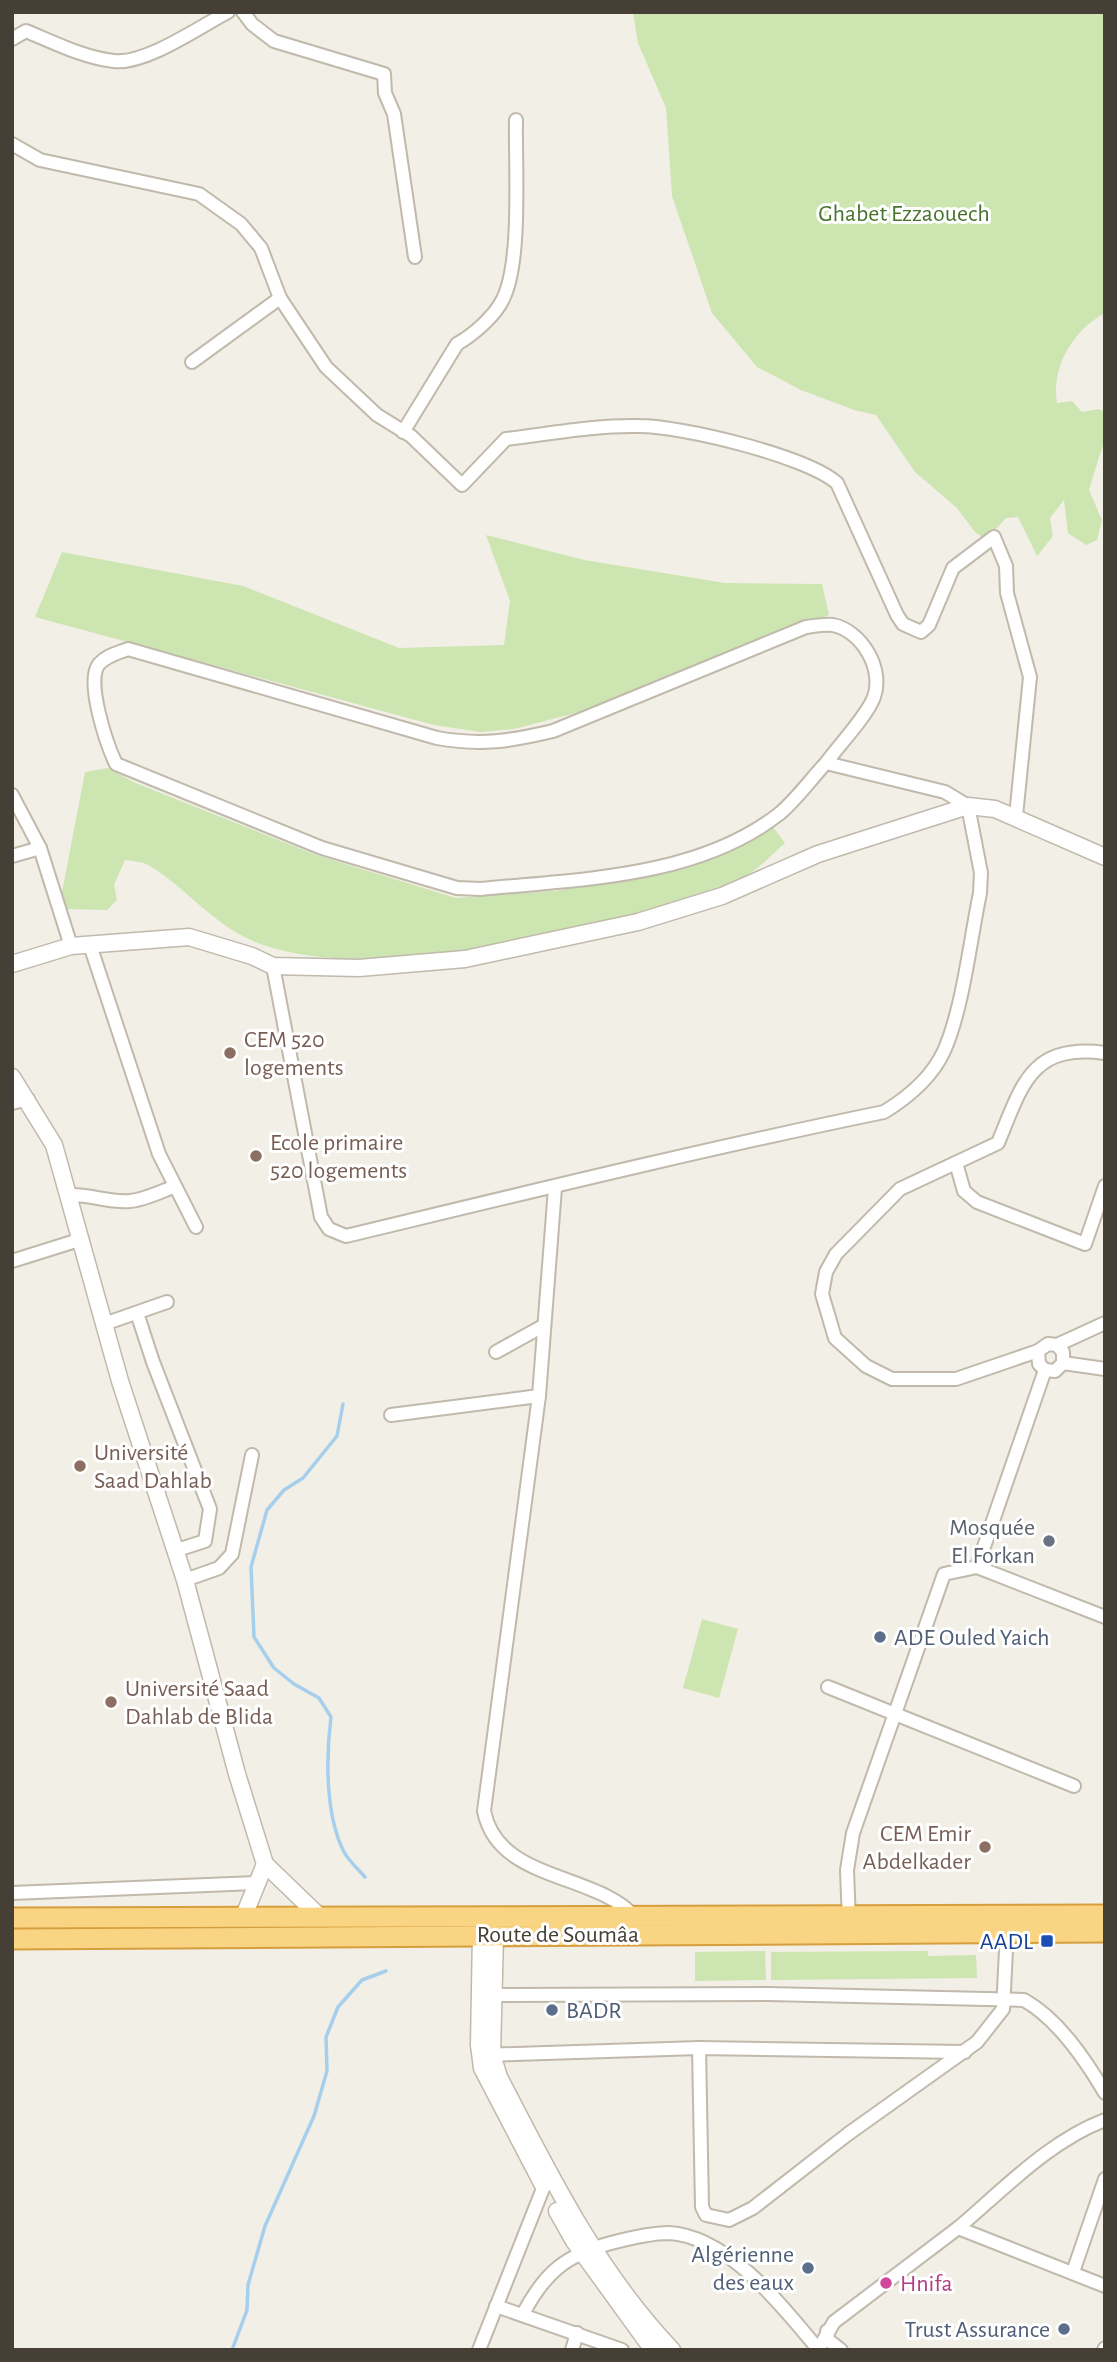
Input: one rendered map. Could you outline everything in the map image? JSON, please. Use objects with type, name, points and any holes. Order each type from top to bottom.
[{"type":"highway","name":"Route de Soumâa","points":[[12,1918],[321,1918],[638,1926],[849,1925],[1105,1914]]},
{"type":"highway","name":"Route de Soumâa","points":[[849,1925],[1105,1932]]},
{"type":"highway","name":"Route de Soumâa","points":[[12,1939],[488,1934],[638,1926]]},
{"type":"street","points":[[12,39],[26,31],[62,46],[114,61],[139,58],[228,12]]},
{"type":"street","points":[[243,12],[252,24],[274,41],[384,74],[385,93],[394,114],[415,257]]},
{"type":"street","points":[[403,432],[457,344],[471,337],[503,299],[513,258],[516,120]]},
{"type":"street","points":[[12,144],[40,160],[199,194],[241,224],[261,248],[280,298],[326,367],[377,415],[403,432],[462,485],[506,439],[640,425],[718,439],[800,463],[826,474],[837,484],[897,615],[911,630],[921,632],[929,625],[953,568],[994,537],[1006,566],[1007,593],[1030,677],[1016,816]]},
{"type":"street","points":[[192,362],[280,298]]},
{"type":"street","points":[[832,625],[849,631],[862,643],[873,662],[877,680],[874,698],[826,763],[780,813],[727,845],[626,874],[481,889],[457,888],[322,848],[116,764],[108,747],[94,677],[97,666],[109,656],[128,649],[437,738],[472,745],[510,741],[554,731],[630,702],[806,627],[832,625]]},
{"type":"street","points":[[273,966],[321,1217],[329,1229],[346,1236],[555,1188],[719,1146],[884,1112],[900,1102],[943,1052],[953,1021],[980,893],[981,873],[968,806],[945,792],[826,763]]},
{"type":"street","points":[[12,796],[40,849],[71,946]]},
{"type":"street","points":[[12,964],[71,946],[189,937],[252,956],[273,966],[359,968],[465,959],[638,922],[722,896],[818,854],[968,806],[995,808],[1105,857]]},
{"type":"street","points":[[12,856],[40,849]]},
{"type":"street","points":[[90,944],[159,1154],[173,1187],[196,1227]]},
{"type":"street","points":[[1105,1053],[1084,1050],[1062,1052],[1039,1063],[1022,1085],[998,1143],[900,1189],[836,1254],[826,1272],[822,1294],[835,1338],[866,1366],[892,1379],[956,1379],[1038,1351],[1044,1345],[1057,1345],[1105,1323]]},
{"type":"street","points":[[12,1077],[20,1101],[54,1145],[104,1324],[185,1580],[237,1774],[265,1864],[321,1918]]},
{"type":"street","points":[[956,1163],[964,1191],[977,1202],[1085,1244],[1099,1221],[1105,1186]]},
{"type":"street","points":[[69,1195],[90,1194],[109,1200],[131,1201],[173,1187]]},
{"type":"street","points":[[555,1188],[539,1396],[484,1811],[494,1838],[513,1855],[545,1873],[620,1902],[638,1926]]},
{"type":"street","points":[[12,1261],[82,1239]]},
{"type":"street","points":[[104,1324],[167,1302]]},
{"type":"street","points":[[137,1313],[153,1362],[210,1509],[205,1541],[174,1551]]},
{"type":"street","points":[[496,1352],[543,1326]]},
{"type":"street","points":[[1038,1351],[1039,1364],[1045,1370],[1055,1371],[1063,1363],[1063,1352],[1057,1345]]},
{"type":"street","points":[[1063,1363],[1105,1369]]},
{"type":"street","points":[[977,1567],[1045,1370]]},
{"type":"street","points":[[391,1415],[539,1396]]},
{"type":"street","points":[[185,1580],[219,1568],[232,1554],[252,1455]]},
{"type":"street","points":[[849,1925],[849,1850],[894,1712],[944,1574],[977,1567],[1105,1617]]},
{"type":"street","points":[[828,1687],[1074,1786]]},
{"type":"street","points":[[243,1918],[265,1864]]},
{"type":"street","points":[[12,1893],[257,1883]]},
{"type":"street","points":[[699,2048],[702,2207],[706,2215],[729,2220],[753,2208],[848,2134],[965,2052],[997,2020],[1006,1999],[1007,1931]]},
{"type":"street","points":[[488,1934],[492,1995],[486,2055],[587,2252],[672,2350]]},
{"type":"street","points":[[488,1934],[488,2083],[544,2186],[653,2350]]},
{"type":"street","points":[[492,1995],[768,1994],[1024,2000],[1052,2021],[1092,2071],[1105,2093]]},
{"type":"street","points":[[486,2055],[699,2048],[965,2052]]},
{"type":"street","points":[[523,2314],[534,2293],[556,2267],[587,2252],[649,2234],[670,2233],[709,2244],[761,2285],[818,2349],[834,2322],[958,2228],[1059,2145],[1078,2132],[1105,2120]]},
{"type":"street","points":[[1073,2272],[1105,2179]]},
{"type":"street","points":[[479,2350],[544,2186]]},
{"type":"street","points":[[958,2228],[1105,2286]]},
{"type":"street","points":[[496,2306],[622,2350]]},
{"type":"street","points":[[827,2331],[828,2340],[841,2350]]},
{"type":"street","points":[[572,2350],[577,2333]]},
{"type":"green space","name":"Ghabet Ezzaouech","points":[[633,12],[1105,12],[1105,313],[1074,339],[1061,363],[1056,389],[1057,403],[1072,401],[1082,412],[1099,409],[1105,412],[1105,438],[1089,490],[1102,520],[1097,540],[1086,545],[1068,533],[1064,500],[1050,518],[1053,536],[1037,556],[1018,517],[1006,518],[986,540],[975,532],[957,508],[915,472],[876,415],[854,410],[801,390],[757,367],[712,313],[672,196],[666,108],[638,43]]},
{"type":"green space","points":[[486,535],[584,560],[725,583],[822,584],[829,615],[587,710],[514,729],[480,732],[434,725],[35,617],[62,552],[243,586],[399,648],[504,645],[510,601]]},
{"type":"green space","points":[[108,768],[133,782],[316,855],[456,898],[553,891],[644,878],[741,845],[772,826],[785,843],[754,870],[733,882],[659,909],[544,939],[416,957],[355,959],[299,954],[253,941],[239,934],[212,916],[163,875],[138,862],[125,860],[114,885],[117,900],[107,910],[66,909],[62,892],[85,772]]},
{"type":"green space","points":[[702,1619],[738,1629],[719,1698],[683,1688]]},
{"type":"green space","points":[[765,1951],[766,1980],[695,1981],[695,1952]]},
{"type":"green space","points":[[928,1951],[928,1956],[976,1955],[977,1978],[771,1980],[771,1952]]},
{"type":"waterway","points":[[343,1404],[337,1436],[303,1478],[284,1490],[267,1510],[251,1567],[254,1637],[274,1668],[294,1684],[319,1698],[331,1717],[328,1785],[333,1821],[344,1852],[365,1877]]},
{"type":"waterway","points":[[232,2350],[247,2310],[248,2285],[265,2226],[314,2116],[327,2071],[326,2037],[338,2007],[362,1980],[386,1971]]},
{"type":"place","name":"CEM 520 logements","points":[[230,1053]]},
{"type":"place","name":"Ecole primaire 520 logements","points":[[256,1156]]},
{"type":"place","name":"Université Saad Dahlab","points":[[80,1466]]},
{"type":"place","name":"Mosquée El Forkan","points":[[1049,1541]]},
{"type":"place","name":"ADE Ouled Yaich","points":[[880,1637]]},
{"type":"place","name":"Université Saad Dahlab de Blida","points":[[111,1702]]},
{"type":"place","name":"CEM Emir Abdelkader","points":[[985,1847]]},
{"type":"place","name":"AADL","points":[[1047,1941]]},
{"type":"place","name":"BADR","points":[[552,2010]]},
{"type":"place","name":"Algérienne des eaux","points":[[808,2268]]},
{"type":"place","name":"Hnifa","points":[[886,2283]]},
{"type":"place","name":"Trust Assurance","points":[[1064,2329]]}]
